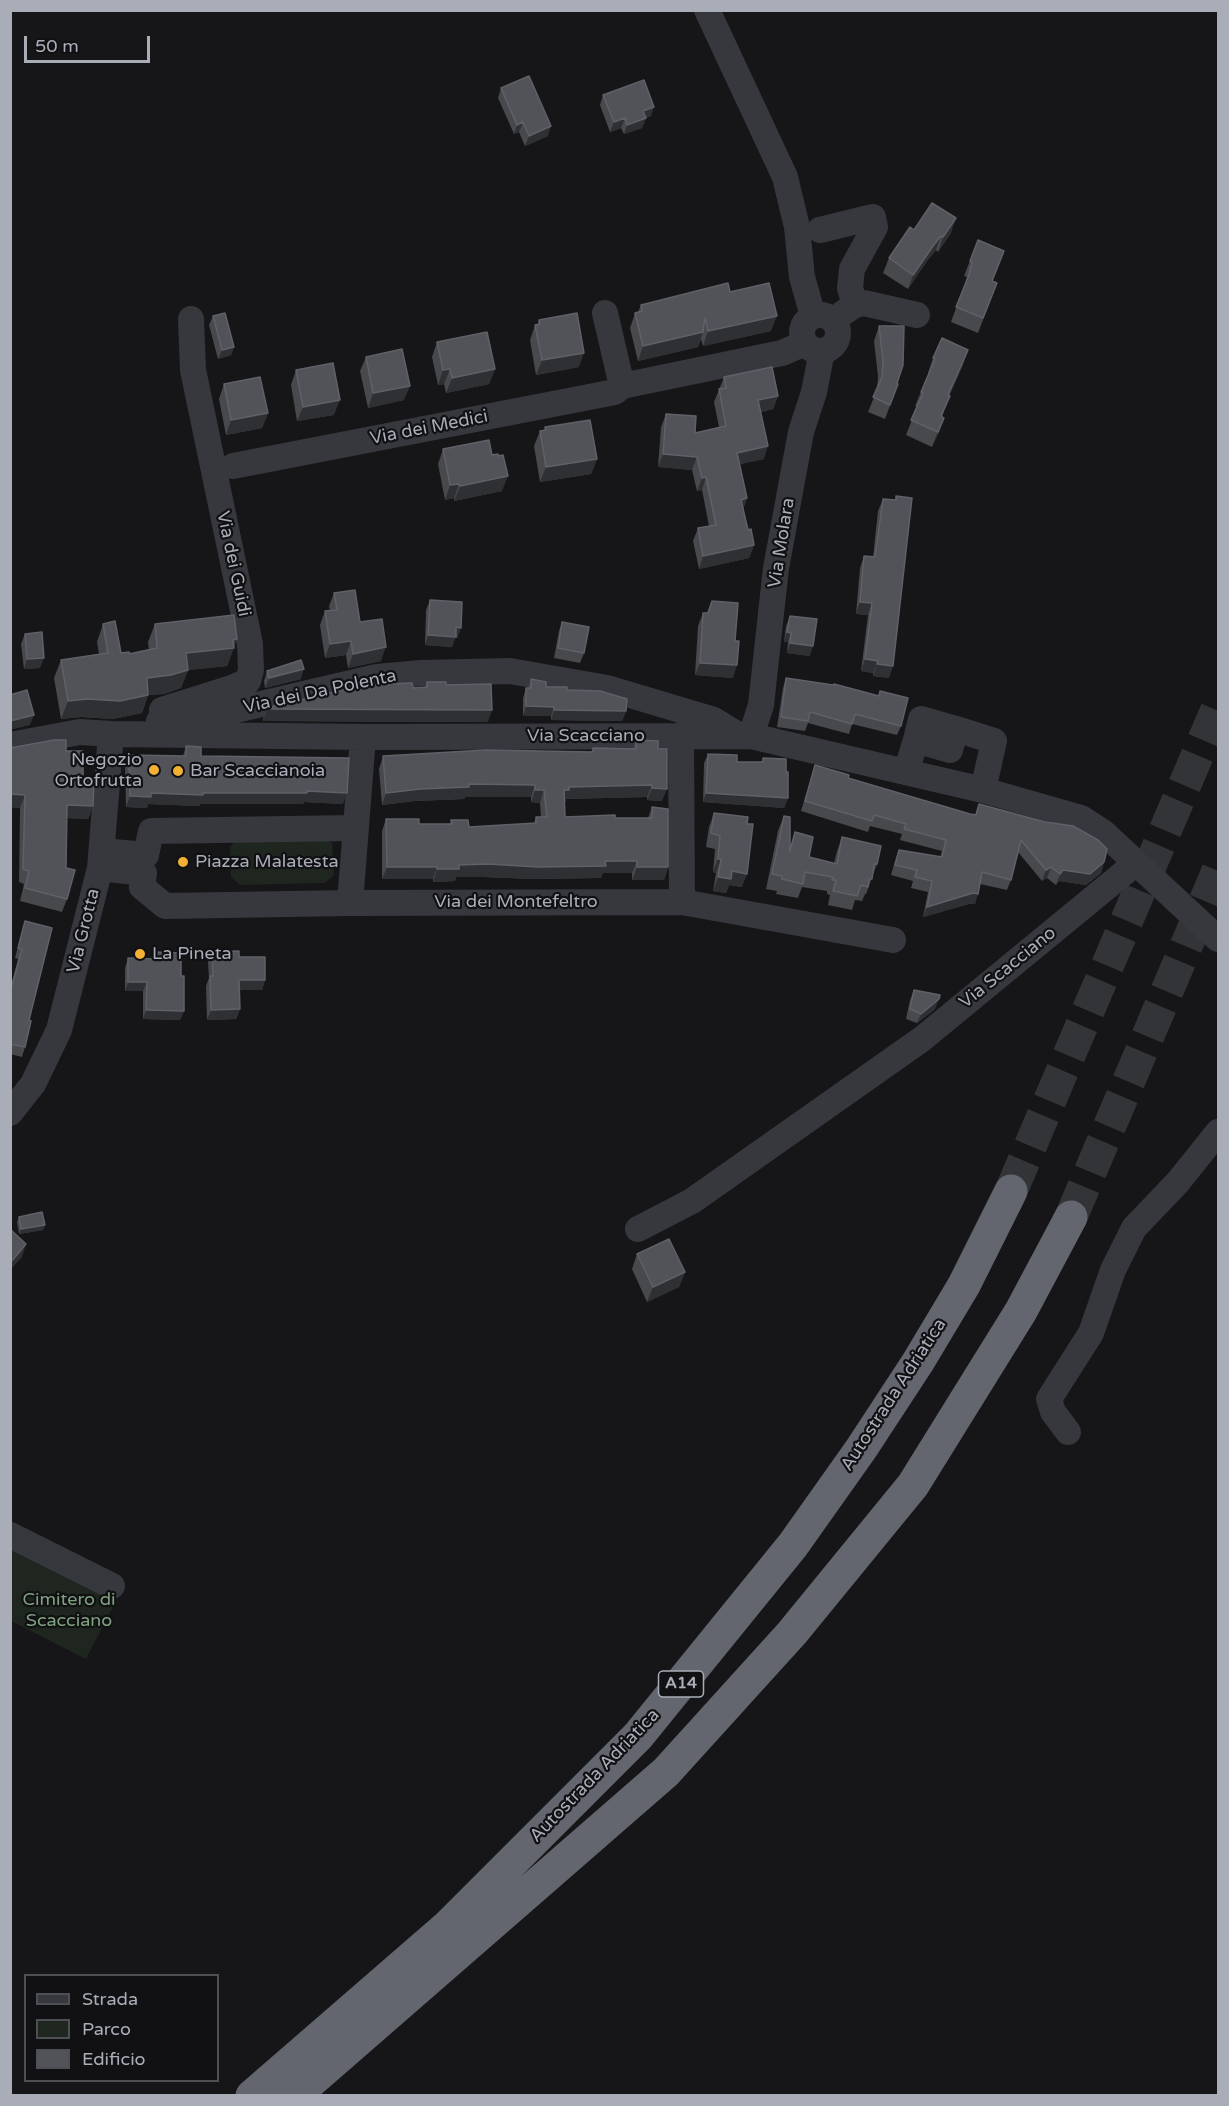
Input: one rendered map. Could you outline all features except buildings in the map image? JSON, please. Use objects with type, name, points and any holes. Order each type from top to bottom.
[{"type":"highway","name":"Autostrada Adriatica","points":[[252,2096],[448,1926],[638,1736],[793,1545],[861,1449],[918,1362],[964,1285],[1011,1191]]},
{"type":"highway","name":"Autostrada Adriatica","points":[[294,2096],[666,1772],[792,1633],[913,1485],[973,1392],[1021,1311],[1071,1217]]},
{"type":"street","name":"Via Molara","points":[[707,10],[785,177],[797,227],[802,277],[823,318],[837,330],[832,346],[813,347],[814,392],[801,432],[776,568],[761,705],[745,736]]},
{"type":"street","points":[[820,230],[873,217],[875,227],[852,269],[850,288],[855,305]]},
{"type":"street","points":[[823,318],[864,303],[917,315]]},
{"type":"street","points":[[605,313],[621,386]]},
{"type":"street","name":"Via dei Guidi","points":[[118,729],[172,706],[248,681],[251,670],[250,644],[193,370],[191,319]]},
{"type":"street","name":"Via dei Medici","points":[[233,466],[615,392],[621,386],[813,347]]},
{"type":"street","name":"Via dei Da Polenta","points":[[118,729],[214,715],[377,677],[421,673],[510,671],[607,687],[714,720],[745,736]]},
{"type":"street","name":"Via Scacciano","points":[[10,745],[80,732],[118,729],[363,737],[745,736],[982,790],[1081,818],[1104,833],[1218,939]]},
{"type":"street","name":"Via Grotta","points":[[10,1113],[33,1084],[59,1030],[101,860],[118,729]]},
{"type":"street","points":[[906,772],[915,740],[950,750],[956,729],[994,741],[982,790]]},
{"type":"street","points":[[681,735],[682,902]]},
{"type":"street","points":[[101,860],[144,873],[142,887],[165,906],[350,903],[363,737]]},
{"type":"street","points":[[101,860],[146,855],[151,831],[356,828]]},
{"type":"street","name":"Via Scacciano","points":[[638,1229],[692,1201],[922,1039],[1136,863]]},
{"type":"street","name":"Via dei Montefeltro","points":[[350,903],[682,902],[892,940]]},
{"type":"street","points":[[1068,1432],[1053,1412],[1049,1399],[1091,1333],[1113,1270],[1134,1228],[1178,1182],[1218,1132]]},
{"type":"street","points":[[10,1534],[111,1586]]},
{"type":"green space","points":[[321,834],[332,843],[334,875],[325,883],[240,885],[231,877],[230,847],[239,837]]},
{"type":"green space","name":"Cimitero di Scacciano","points":[[10,1542],[119,1595],[86,1659],[11,1621]]},
{"type":"tunnel","points":[[1011,1191],[1218,707]]},
{"type":"tunnel","points":[[1071,1217],[1218,871]]},
{"type":"place","name":"Negozio Ortofrutta","points":[[154,770]]},
{"type":"place","name":"Bar Scaccianoia","points":[[178,771]]},
{"type":"place","name":"Piazza Malatesta","points":[[183,862]]},
{"type":"place","name":"La Pineta","points":[[140,954]]}]
